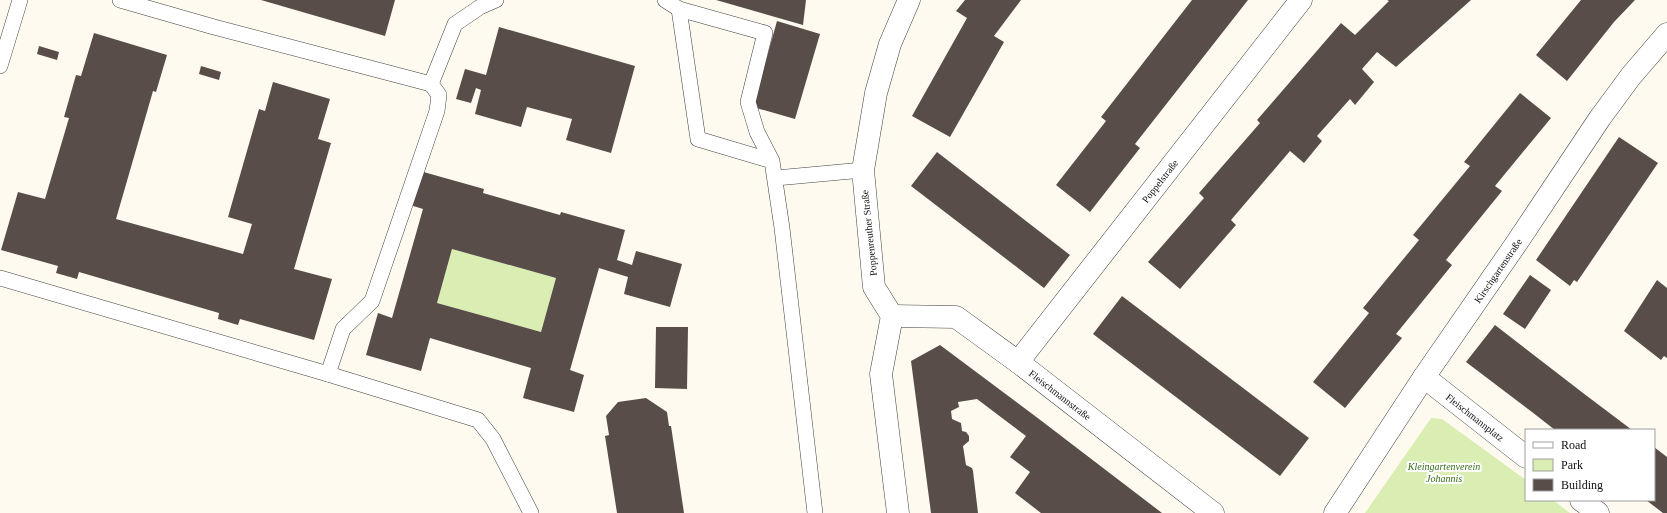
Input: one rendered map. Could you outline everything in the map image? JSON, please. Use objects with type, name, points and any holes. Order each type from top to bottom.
[{"type":"street","name":"Poppenreuther Straße","points":[[892,316],[874,287],[863,170],[876,93],[890,44],[909,0]]},
{"type":"street","name":"Poppelstraße","points":[[1018,362],[1301,0]]},
{"type":"street","name":"Kirschgartenstraße","points":[[1335,513],[1424,377],[1518,241],[1600,118],[1631,76],[1667,34]]},
{"type":"street","name":"Fleischmannstraße","points":[[892,316],[956,317],[1018,362],[1213,513]]},
{"type":"street","points":[[892,316],[881,374],[898,513]]},
{"type":"street","name":"Fleischmannplatz","points":[[1424,377],[1525,456]]},
{"type":"street","points":[[1583,501],[1598,513]]},
{"type":"lane","points":[[0,66],[20,0]]},
{"type":"lane","points":[[120,0],[214,27],[431,84],[439,95],[437,111],[372,301],[343,329],[328,374]]},
{"type":"lane","points":[[431,84],[455,24],[480,7],[496,0]]},
{"type":"lane","points":[[665,0],[680,9],[765,33],[748,102],[757,132],[772,161],[776,178],[815,513]]},
{"type":"lane","points":[[680,9],[698,139],[772,161]]},
{"type":"lane","points":[[776,178],[863,170]]},
{"type":"lane","points":[[0,278],[328,374],[478,420],[494,440],[531,513]]},
{"type":"green space","points":[[452,249],[556,278],[541,332],[437,303]]},
{"type":"green space","name":"Kleingartenverein Johannis","points":[[1431,418],[1442,419],[1525,479],[1525,501],[1554,501],[1570,513],[1365,513]]},
{"type":"building","points":[[261,0],[395,0],[385,36]]},
{"type":"building","points":[[716,0],[806,0],[803,25]]},
{"type":"building","points":[[965,0],[1021,0],[994,36],[1004,42],[950,137],[912,116],[967,18],[956,11]]},
{"type":"building","points":[[1192,0],[1248,0],[1135,144],[1140,148],[1090,212],[1056,185],[1106,121],[1101,117]]},
{"type":"building","points":[[1387,0],[1471,0],[1396,67],[1377,52],[1362,69],[1374,82],[1355,105],[1350,99],[1317,136],[1322,141],[1304,163],[1290,151],[1231,220],[1236,225],[1180,289],[1148,262],[1204,198],[1199,193],[1260,123],[1257,120],[1341,23],[1355,35],[1389,1]]},
{"type":"building","points":[[1581,0],[1635,0],[1614,22],[1567,81],[1536,55]]},
{"type":"building","points":[[777,21],[820,34],[795,119],[753,107]]},
{"type":"building","points":[[499,27],[635,66],[611,153],[566,140],[572,119],[527,107],[521,127],[475,114],[481,90],[476,88],[471,103],[456,99],[465,69],[486,75]]},
{"type":"building","points":[[94,33],[167,55],[156,92],[153,91],[116,219],[243,254],[252,224],[228,217],[259,109],[265,111],[273,82],[330,99],[318,139],[331,143],[294,269],[332,279],[314,340],[240,319],[238,325],[218,319],[219,313],[79,272],[77,279],[56,273],[58,266],[1,250],[18,192],[45,199],[69,118],[64,117],[76,75],[81,76]]},
{"type":"building","points":[[39,46],[59,52],[57,60],[37,54]]},
{"type":"building","points":[[201,66],[221,72],[219,80],[199,74]]},
{"type":"building","points":[[1520,93],[1551,118],[1495,186],[1502,191],[1446,260],[1452,265],[1396,334],[1402,338],[1345,408],[1313,382],[1369,313],[1363,308],[1419,240],[1413,235],[1470,166],[1464,162]]},
{"type":"building","points":[[1619,137],[1658,163],[1577,282],[1574,280],[1570,286],[1536,260]]},
{"type":"building","points":[[937,152],[1070,255],[1044,288],[911,186]]},
{"type":"building","points":[[420,171],[484,189],[483,193],[560,215],[561,212],[625,230],[617,260],[632,265],[636,251],[682,264],[670,307],[624,294],[628,277],[599,268],[570,370],[584,375],[574,412],[523,398],[531,368],[430,338],[421,371],[366,355],[378,313],[392,318],[423,209],[410,205]],"holes":[[[452,249],[556,278],[541,332],[437,303]]]},
{"type":"building","points":[[1530,275],[1551,290],[1525,329],[1503,314]]},
{"type":"building","points":[[1657,280],[1667,288],[1667,358],[1664,356],[1661,360],[1624,331]]},
{"type":"building","points":[[1122,296],[1309,438],[1280,476],[1093,334]]},
{"type":"building","points":[[1495,325],[1631,429],[1554,429],[1466,362]]},
{"type":"building","points":[[656,327],[688,327],[687,389],[655,388]]},
{"type":"building","points":[[940,345],[1162,513],[1041,513],[1015,493],[1030,472],[1010,457],[1026,436],[977,399],[958,402],[959,407],[951,411],[952,419],[961,423],[962,431],[966,432],[969,436],[969,441],[963,446],[966,465],[972,468],[973,471],[978,513],[931,513],[911,361]]},
{"type":"building","points":[[646,398],[667,412],[669,426],[671,426],[684,513],[617,513],[605,436],[609,435],[606,416],[618,402]]},
{"type":"building","points":[[1655,448],[1667,457],[1667,513],[1663,513],[1647,501],[1655,501]]}]
